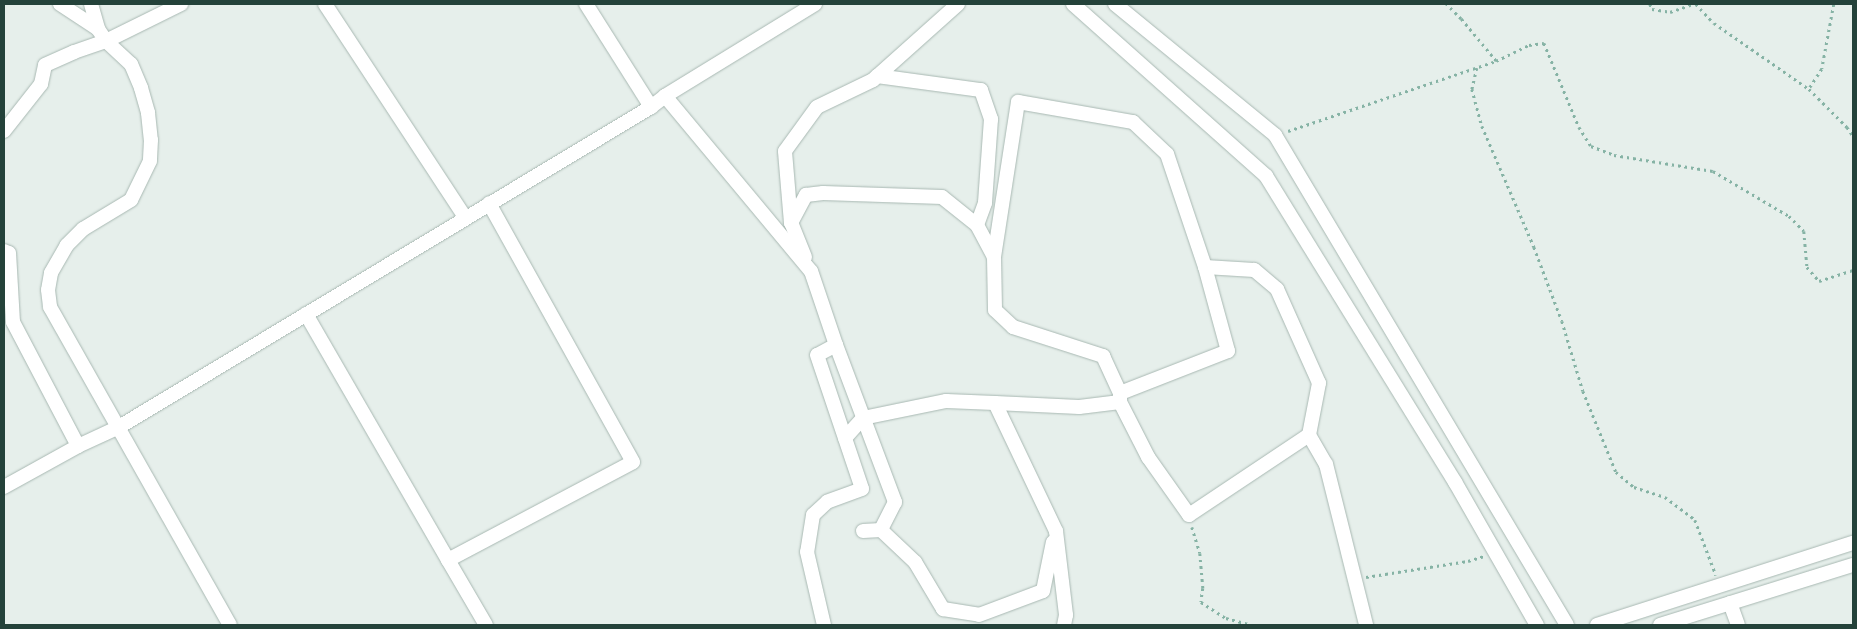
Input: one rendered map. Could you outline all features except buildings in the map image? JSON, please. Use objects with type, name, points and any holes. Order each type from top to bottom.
[{"type":"street","points":[[60,4],[98,29]]},
{"type":"street","points":[[91,4],[98,29],[106,42],[130,64],[141,88],[148,113],[151,140],[150,161],[130,200],[83,229],[67,245],[51,273],[48,290],[50,307],[230,625]]},
{"type":"street","points":[[4,131],[41,84],[45,65],[74,52],[106,42],[181,4]]},
{"type":"street","points":[[325,4],[465,218]]},
{"type":"street","points":[[586,4],[651,107]]},
{"type":"street","points":[[4,487],[78,446],[118,428],[651,107],[665,96],[815,4]]},
{"type":"street","points":[[881,530],[895,502],[836,345],[811,272],[790,223],[785,151],[817,107],[877,76],[958,4]]},
{"type":"street","points":[[1072,4],[1266,176],[1455,482],[1537,625]]},
{"type":"street","points":[[1115,4],[1275,135],[1567,625]]},
{"type":"street","points":[[877,76],[981,90],[991,119],[985,203],[977,225]]},
{"type":"street","points":[[665,96],[811,272]]},
{"type":"street","points":[[845,438],[863,418],[946,401],[1079,407],[1120,398],[1228,351],[1205,267],[1167,154],[1133,122],[1018,102],[994,257],[995,310],[1013,327],[1103,356],[1120,398],[1148,457],[1188,515],[1310,435]]},
{"type":"street","points":[[790,223],[806,195],[823,193],[942,197],[977,225],[994,257]]},
{"type":"street","points":[[448,560],[633,462],[489,203]]},
{"type":"street","points":[[4,251],[9,253],[13,322],[78,446]]},
{"type":"street","points":[[1205,267],[1254,270],[1278,289],[1319,384],[1310,435],[1326,464],[1366,625]]},
{"type":"street","points":[[306,314],[486,625]]},
{"type":"street","points":[[824,625],[808,552],[813,515],[827,502],[862,489],[817,355],[836,345]]},
{"type":"street","points":[[995,403],[1056,531],[1066,616],[1064,625]]},
{"type":"street","points":[[863,531],[881,530],[915,562],[942,609],[979,615],[1043,591],[1056,531]]},
{"type":"street","points":[[1596,625],[1853,543]]},
{"type":"street","points":[[1660,625],[1853,565]]},
{"type":"street","points":[[1730,604],[1738,625]]},
{"type":"path","points":[[1446,4],[1461,18],[1496,61]]},
{"type":"path","points":[[1650,4],[1652,9],[1670,12],[1695,4],[1714,23],[1809,89],[1847,127],[1853,136]]},
{"type":"path","points":[[1809,89],[1822,69],[1834,4]]},
{"type":"path","points":[[1275,135],[1477,68],[1529,45],[1544,44],[1580,127],[1591,146],[1614,155],[1713,171],[1789,216],[1804,231],[1807,267],[1819,281],[1853,270]]},
{"type":"path","points":[[1477,68],[1472,89],[1482,126],[1534,247],[1562,321],[1583,391],[1616,472],[1634,487],[1665,497],[1695,520],[1720,586]]},
{"type":"path","points":[[1188,515],[1200,553],[1203,588],[1201,602],[1226,618],[1252,625]]},
{"type":"path","points":[[1355,579],[1468,561],[1495,552]]}]
